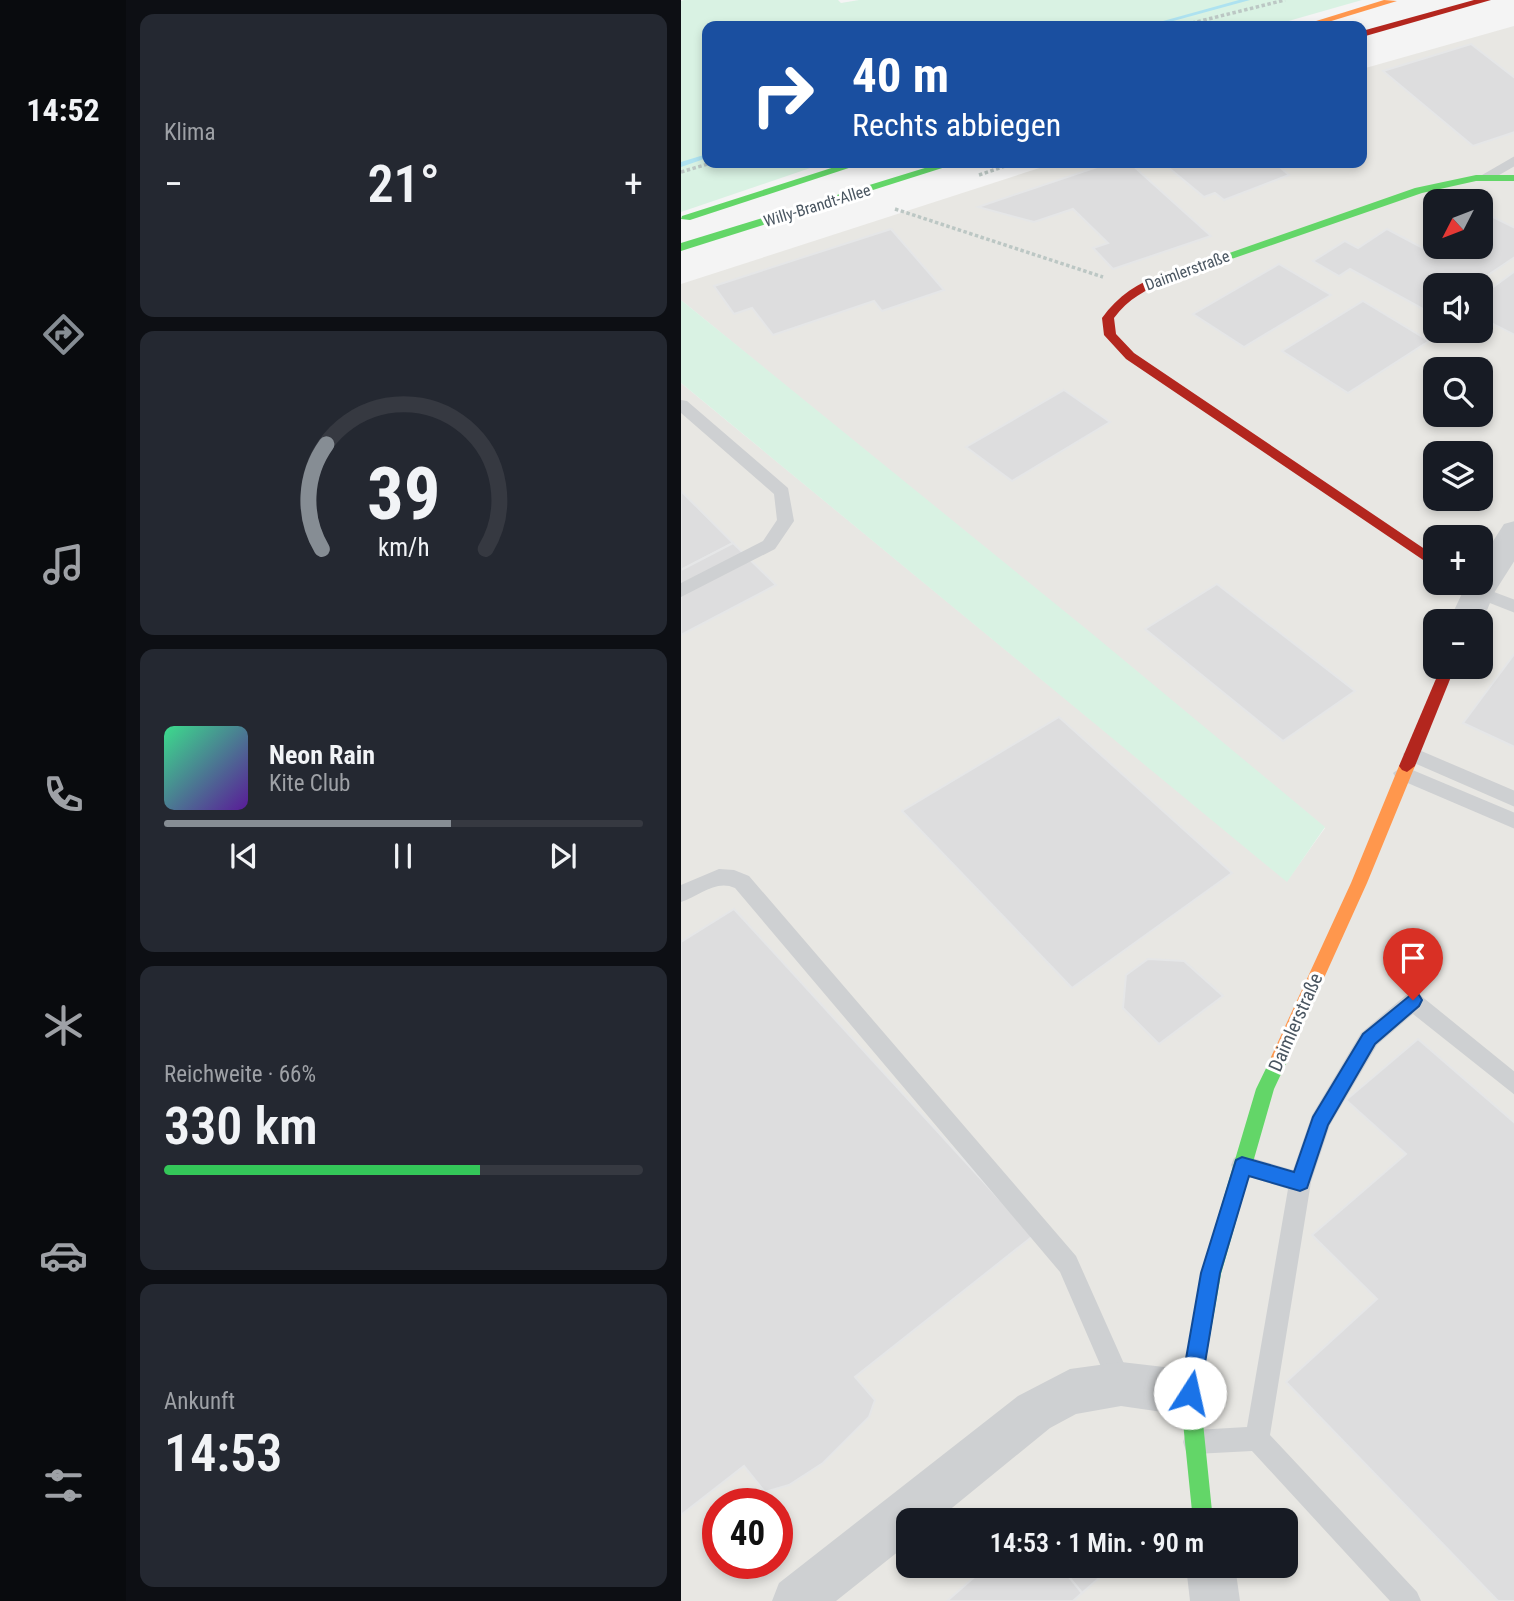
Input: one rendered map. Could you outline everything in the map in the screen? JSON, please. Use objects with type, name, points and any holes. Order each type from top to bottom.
[{"type":"street","points":[[1322,21],[1394,0]]},
{"type":"street","points":[[1367,33],[1486,0]]},
{"type":"street","points":[[1464,6],[1507,4]]},
{"type":"street","name":"Willy-Brandt-Allee","points":[[681,220],[842,168]]},
{"type":"street","name":"Willy-Brandt-Allee","points":[[681,247],[936,168]]},
{"type":"street","name":"Daimlerstraße","points":[[1423,555],[1130,356],[1110,335],[1108,318],[1118,303],[1137,288],[1400,196],[1438,184],[1489,175],[1514,178]]},
{"type":"street","points":[[1470,599],[1514,532]]},
{"type":"street","name":"Daimlerstraße","points":[[1202,1508],[1190,1393],[1211,1273],[1242,1166],[1265,1089],[1358,883],[1443,679]]},
{"type":"street","points":[[797,1601],[1034,1412],[1070,1392],[1121,1384],[1190,1393]]},
{"type":"street","points":[[1212,1578],[1215,1601]]},
{"type":"lane","points":[[1489,175],[1514,160]]},
{"type":"lane","points":[[681,405],[782,492],[786,521],[769,545],[681,591]]},
{"type":"lane","points":[[1470,599],[1514,607]]},
{"type":"lane","points":[[1412,754],[1514,800]]},
{"type":"lane","points":[[1403,773],[1514,822]]},
{"type":"lane","points":[[681,894],[711,878],[725,875],[742,882],[1068,1264],[1121,1384]]},
{"type":"lane","points":[[1257,1439],[1300,1182],[1320,1122],[1369,1039],[1413,1000],[1514,1086]]},
{"type":"lane","points":[[1242,1166],[1300,1182]]},
{"type":"lane","points":[[1195,1442],[1257,1439],[1408,1601]]},
{"type":"path","points":[[1200,21],[1285,0]]},
{"type":"path","points":[[681,172],[702,166]]},
{"type":"path","points":[[888,206],[1137,288]]},
{"type":"shaded area","points":[[1514,26],[1514,1601],[681,1601],[681,383],[1287,881],[1325,828],[681,300],[681,284],[1040,168],[1367,168],[1367,68]]},
{"type":"green space","points":[[838,0],[841,3],[859,0],[1362,0],[1288,21],[702,21],[702,168],[810,168],[681,212],[681,1]]},
{"type":"green space","points":[[681,300],[1325,827],[1287,882],[681,383]]},
{"type":"building","points":[[1471,44],[1515,78],[1515,132],[1473,146],[1383,71]]},
{"type":"building","points":[[1094,168],[1136,168],[1211,236],[1113,269],[1093,248],[1108,243],[1073,209],[1034,222],[978,207]]},
{"type":"building","points":[[1169,168],[1281,168],[1289,175],[1224,200],[1215,193],[1204,197]]},
{"type":"building","points":[[1493,217],[1515,228],[1515,257],[1491,273],[1423,273],[1423,309],[1350,269],[1339,276],[1313,261],[1345,241],[1358,248],[1387,229],[1423,248],[1423,259],[1493,259]]},
{"type":"building","points":[[891,229],[944,290],[882,311],[874,301],[773,335],[752,308],[734,314],[714,286]]},
{"type":"building","points":[[1279,264],[1331,295],[1244,347],[1193,314]]},
{"type":"building","points":[[1515,271],[1515,335],[1493,324],[1493,287]]},
{"type":"building","points":[[1363,301],[1423,337],[1423,343],[1426,343],[1348,393],[1282,351]]},
{"type":"building","points":[[1064,390],[1110,422],[1012,481],[966,447]]},
{"type":"building","points":[[681,491],[733,543],[681,570]]},
{"type":"building","points":[[733,543],[776,585],[681,635],[681,570]]},
{"type":"building","points":[[1217,584],[1355,691],[1283,741],[1145,629]]},
{"type":"building","points":[[1515,653],[1515,747],[1463,723]]},
{"type":"building","points":[[1059,717],[1232,873],[1072,988],[902,811]]},
{"type":"building","points":[[734,909],[1033,1236],[855,1377],[875,1400],[869,1417],[823,1463],[789,1485],[779,1488],[762,1488],[744,1466],[716,1488],[702,1488],[702,1499],[681,1515],[681,942]]},
{"type":"building","points":[[1148,959],[1184,961],[1223,996],[1159,1044],[1123,1008],[1126,975]]},
{"type":"building","points":[[1418,1039],[1515,1123],[1515,1601],[1498,1601],[1286,1382],[1377,1299],[1312,1235],[1406,1154],[1346,1100]]},
{"type":"building","points":[[973,1578],[1070,1578],[1082,1593],[1073,1601],[947,1601]]},
{"type":"building","points":[[1070,1578],[1099,1578],[1082,1593]]},
{"type":"waterway","points":[[1167,21],[1247,0]]},
{"type":"waterway","points":[[681,165],[702,158]]},
{"type":"traffic: fast","points":[[686,218],[842,168]]},
{"type":"traffic: fast","points":[[681,247],[936,168]]},
{"type":"traffic: fast","points":[[1164,278],[1419,190],[1476,178],[1515,178]]},
{"type":"traffic: fast","points":[[1202,1508],[1190,1393],[1211,1274],[1265,1089],[1280,1057]]},
{"type":"traffic: slow","points":[[1322,21],[1392,1]]},
{"type":"traffic: slow","points":[[1280,1057],[1359,883],[1407,766]]},
{"type":"traffic: jam","points":[[1367,33],[1486,0]]},
{"type":"traffic: jam","points":[[1164,278],[1139,289],[1120,304],[1108,318],[1110,335],[1130,356],[1423,555]]},
{"type":"traffic: jam","points":[[1407,766],[1443,679]]},
{"type":"route","points":[[1190,1393],[1211,1273],[1242,1166],[1300,1182],[1320,1122],[1369,1039],[1413,1000]]}]
